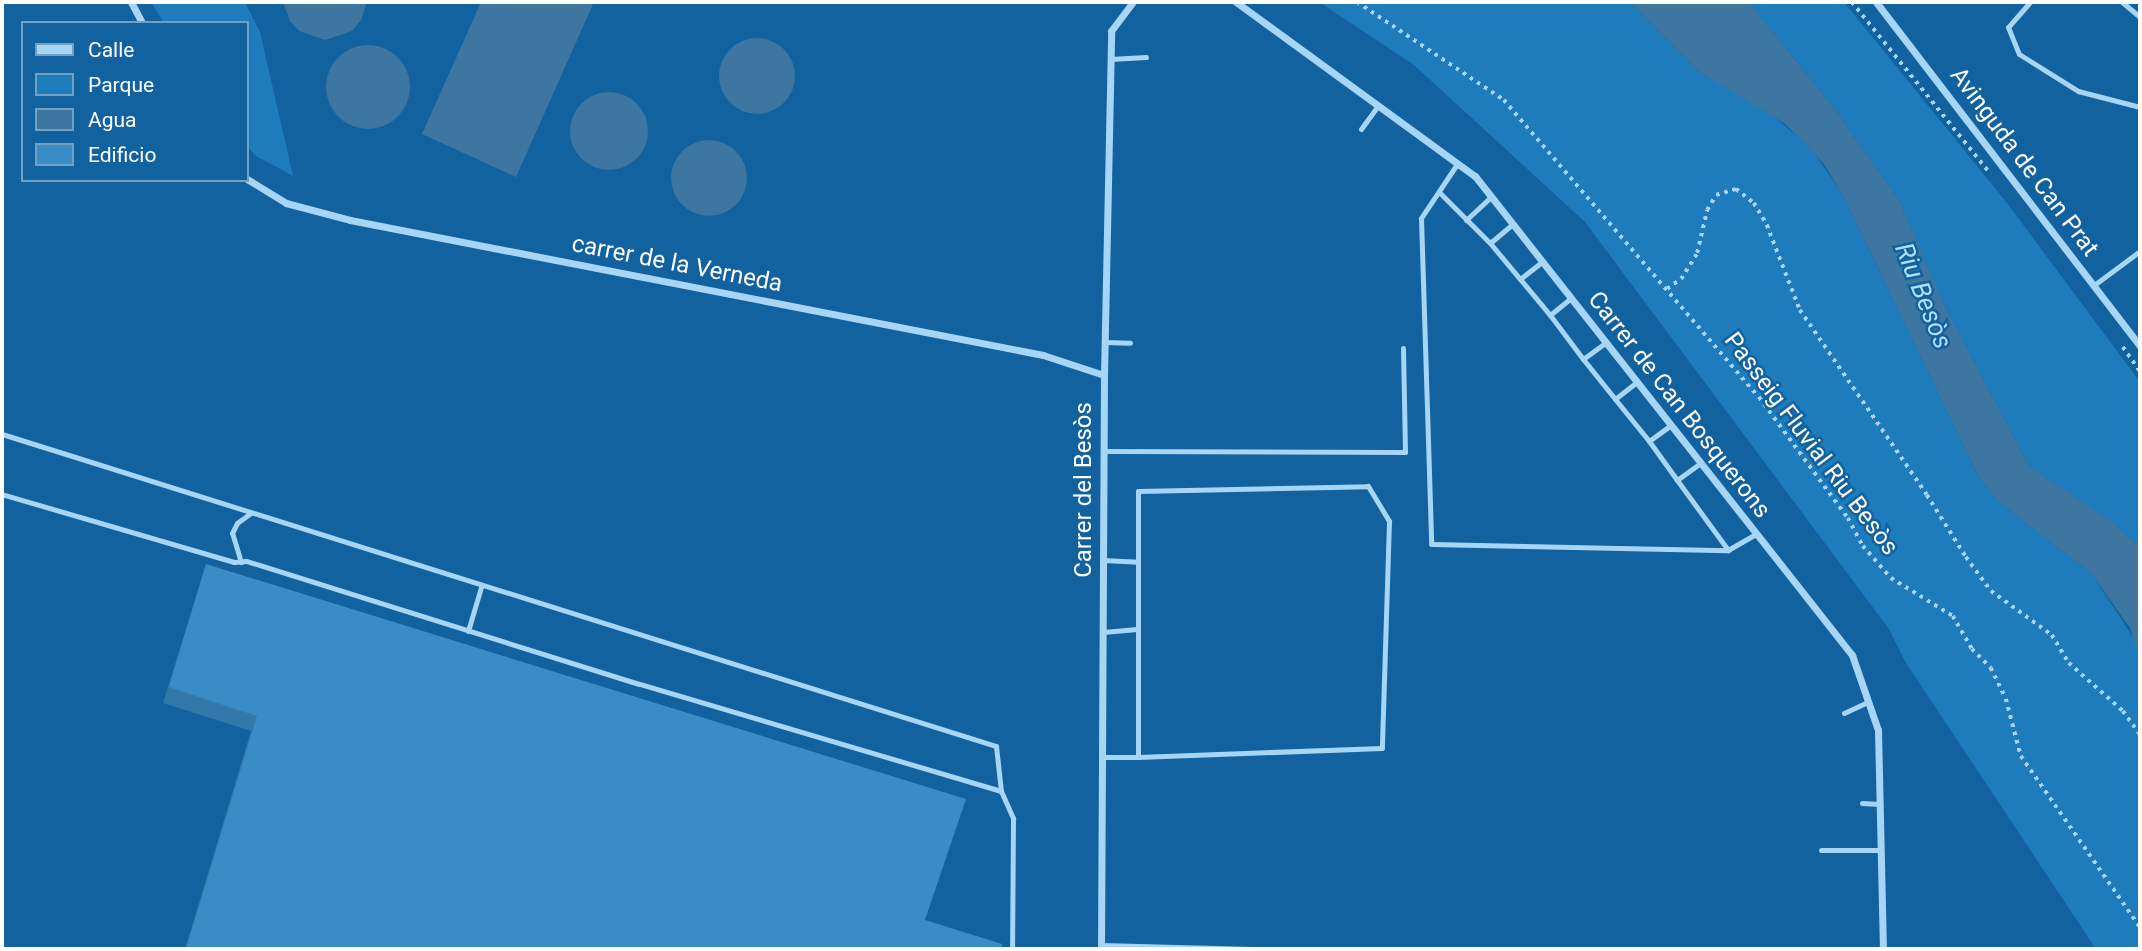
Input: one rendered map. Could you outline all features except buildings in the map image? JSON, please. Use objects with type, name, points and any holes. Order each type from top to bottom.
[{"type":"street","points":[[131,2],[141,21]]},
{"type":"street","name":"Carrer del Besòs","points":[[1101,947],[1104,375],[1110,59],[1111,32],[1133,2]]},
{"type":"street","name":"Carrer de Can Bosquerons","points":[[1236,2],[1475,176],[1852,655],[1878,730],[1883,949]]},
{"type":"street","name":"Avinguda de Can Prat","points":[[1876,2],[2140,346]]},
{"type":"street","name":"carrer de la Verneda","points":[[248,180],[286,203],[350,220],[1043,355],[1104,375]]},
{"type":"lane","points":[[2030,2],[2008,27],[2019,54],[2078,90],[2140,107]]},
{"type":"lane","points":[[2122,2],[2140,18]]},
{"type":"lane","points":[[1110,59],[1146,57]]},
{"type":"lane","points":[[1361,129],[1378,106]]},
{"type":"lane","points":[[1457,163],[1421,218],[1431,544],[1728,550],[1756,534]]},
{"type":"lane","points":[[1439,192],[1490,243],[1550,315],[1649,441],[1728,550]]},
{"type":"lane","points":[[1466,220],[1491,197]]},
{"type":"lane","points":[[1490,243],[1513,225]]},
{"type":"lane","points":[[2094,285],[2140,250]]},
{"type":"lane","points":[[1520,279],[1542,262]]},
{"type":"lane","points":[[1550,315],[1571,298]]},
{"type":"lane","points":[[1105,342],[1128,343]]},
{"type":"lane","points":[[1583,359],[1606,342]]},
{"type":"lane","points":[[1104,451],[1405,452],[1404,348]]},
{"type":"lane","points":[[1615,398],[1637,382]]},
{"type":"lane","points":[[1649,441],[1671,425]]},
{"type":"lane","points":[[2,433],[481,587],[996,746],[1001,791],[1013,818],[1012,949]]},
{"type":"lane","points":[[1677,480],[1700,463]]},
{"type":"lane","points":[[1102,757],[1138,757],[1382,748],[1390,521],[1368,486],[1138,491],[1138,757]]},
{"type":"lane","points":[[2,494],[241,562],[1001,791]]},
{"type":"lane","points":[[241,562],[232,533],[237,523],[251,513]]},
{"type":"lane","points":[[1103,560],[1138,562]]},
{"type":"lane","points":[[468,631],[481,587]]},
{"type":"lane","points":[[1103,632],[1138,629]]},
{"type":"lane","points":[[1844,713],[1868,702]]},
{"type":"lane","points":[[1861,803],[1880,804]]},
{"type":"lane","points":[[1821,849],[1881,850]]},
{"type":"lane","points":[[1101,947],[1252,949]]},
{"type":"path","name":"Passeig Fluvial Riu Besòs","points":[[1357,2],[1504,100],[1759,397],[1848,518],[1863,546],[1891,578],[1953,616],[1972,649],[1992,668],[2006,699],[2021,756],[2140,927]]},
{"type":"path","points":[[1852,2],[1998,183]]},
{"type":"path","points":[[1667,289],[1681,279],[1697,253],[1707,210],[1716,195],[1735,190],[1754,203],[1767,225],[1800,310],[1927,495],[1966,557],[1991,591],[2052,635],[2069,663],[2123,711],[2140,734]]},
{"type":"path","points":[[2118,339],[2140,371]]},
{"type":"green space","points":[[151,2],[245,2],[260,32],[293,176],[256,156],[248,147],[248,21],[163,21]]},
{"type":"green space","points":[[1319,2],[1630,2],[1699,72],[1772,114],[1812,150],[1842,193],[1979,478],[2001,504],[2091,573],[2137,643],[2140,661],[2140,949],[2096,949],[1906,663],[1889,629],[1585,222],[1414,65]]},
{"type":"green space","points":[[1748,2],[1844,2],[2007,203],[2140,382],[2140,547],[2111,521],[2029,466],[1943,302],[1899,200],[1828,100]]},
{"type":"water","points":[[283,2],[367,2],[361,20],[352,31],[325,40],[299,31],[290,21]]},
{"type":"water","points":[[481,2],[594,2],[516,177],[422,134]]},
{"type":"water","name":"Riu Besòs","points":[[1630,2],[1748,2],[1828,100],[1899,200],[1943,302],[2029,466],[2111,521],[2140,547],[2140,661],[2130,628],[2091,573],[2001,504],[1979,478],[1842,193],[1823,163],[1784,123],[1699,72]]},
{"type":"water","points":[[750,38],[764,38],[778,44],[789,55],[795,76],[792,91],[784,103],[764,114],[750,114],[736,108],[725,97],[719,83],[719,69],[725,55],[736,44]]},
{"type":"water","points":[[368,45],[384,48],[398,57],[407,71],[410,87],[407,103],[398,117],[384,126],[368,129],[352,126],[338,117],[329,103],[326,87],[329,71],[338,57],[352,48]]},
{"type":"water","points":[[609,92],[624,95],[637,103],[645,116],[648,131],[645,146],[637,159],[624,167],[609,170],[594,167],[581,159],[573,146],[570,131],[573,116],[581,103],[594,95]]},
{"type":"water","points":[[709,140],[724,143],[736,151],[744,163],[747,178],[744,193],[736,205],[724,213],[709,216],[694,213],[682,205],[674,193],[671,178],[674,163],[682,151],[694,143]]}]
